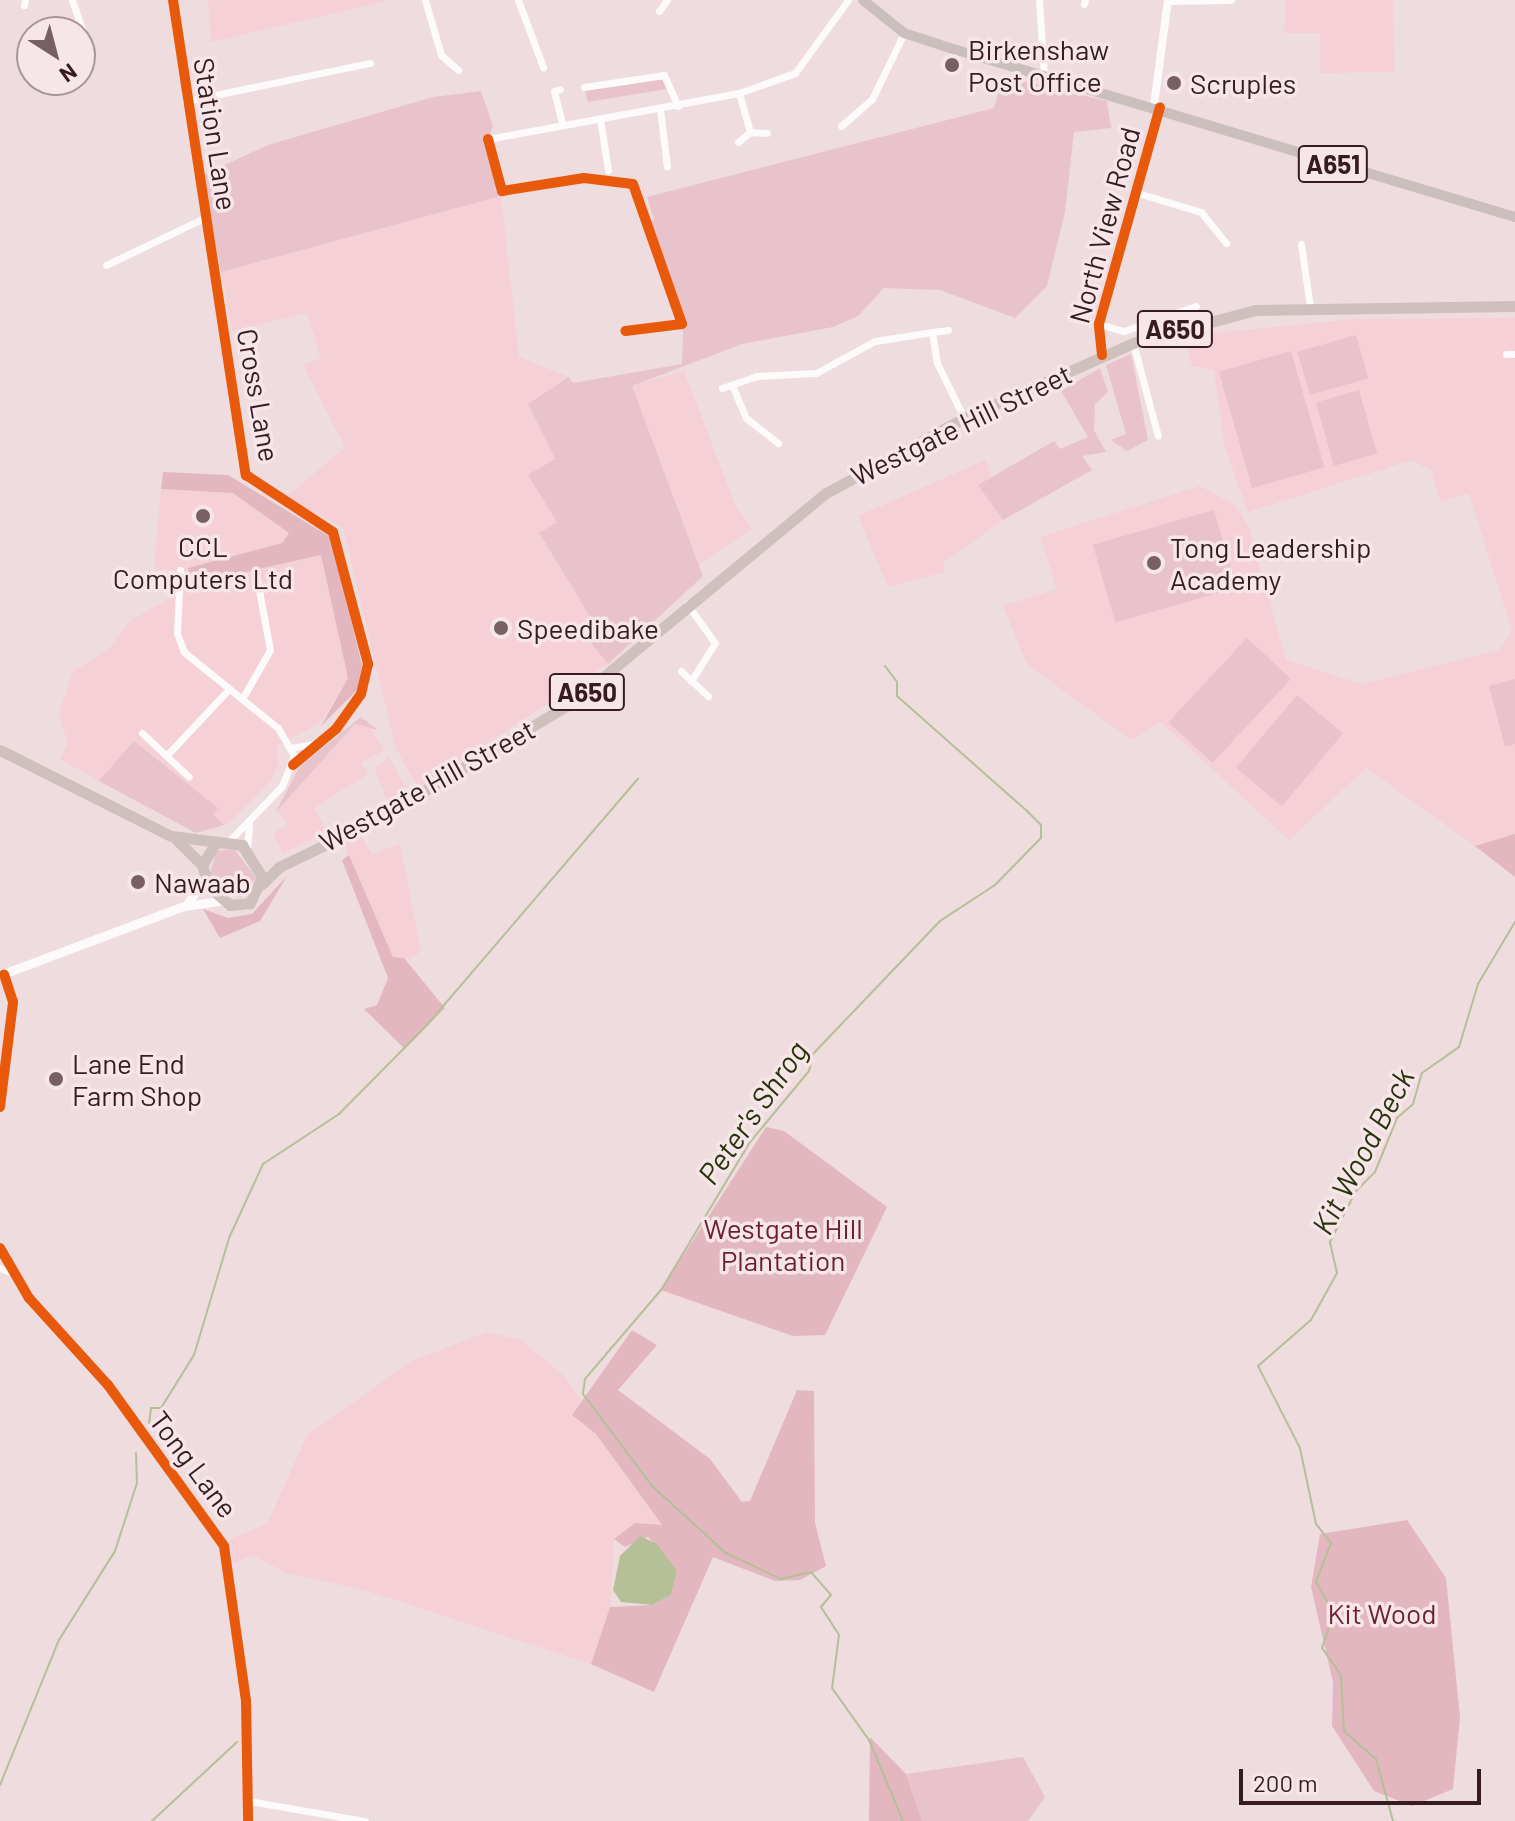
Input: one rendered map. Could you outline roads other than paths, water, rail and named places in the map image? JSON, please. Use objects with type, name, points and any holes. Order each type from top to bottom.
[{"type":"highway","name":"Westgate Hill Street","points":[[262,884],[279,867],[385,815],[573,702],[687,604],[826,493],[964,418],[1133,343],[1255,310],[1515,306]]},
{"type":"highway","points":[[0,750],[171,836],[202,865],[205,878],[221,901]]},
{"type":"highway","points":[[171,836],[216,843],[229,841],[279,867]]},
{"type":"highway","points":[[202,865],[216,843]]},
{"type":"highway","points":[[250,853],[262,884]]},
{"type":"highway","name":"A650","points":[[221,901],[250,903],[262,884]]},
{"type":"main road","name":"A651","points":[[863,0],[904,33],[1157,106],[1515,217]]},
{"type":"main road","points":[[184,906],[205,878]]},
{"type":"main road","points":[[2,974],[184,906],[221,901]]},
{"type":"street","name":"Station Lane","points":[[173,0],[213,274]]},
{"type":"street","points":[[425,0],[441,55],[459,69]]},
{"type":"street","points":[[518,0],[538,40],[543,67]]},
{"type":"street","points":[[659,11],[667,0]]},
{"type":"street","points":[[625,331],[682,324],[633,184],[584,178],[502,191],[488,139],[739,93],[795,73],[848,0]]},
{"type":"street","points":[[1039,0],[1044,75]]},
{"type":"street","points":[[1157,106],[1168,0],[1231,0]]},
{"type":"street","points":[[841,126],[872,99],[904,33]]},
{"type":"street","points":[[186,101],[370,63]]},
{"type":"street","points":[[584,87],[664,75],[678,106]]},
{"type":"street","points":[[560,89],[554,91],[562,124]]},
{"type":"street","points":[[739,93],[750,132]]},
{"type":"street","name":"North View Road","points":[[1102,355],[1099,324],[1141,194],[1157,106]]},
{"type":"street","points":[[660,109],[667,167]]},
{"type":"street","points":[[600,119],[608,170]]},
{"type":"street","points":[[738,142],[750,132],[767,133]]},
{"type":"street","points":[[1141,194],[1201,212],[1226,243]]},
{"type":"street","points":[[106,265],[204,218]]},
{"type":"street","points":[[1301,244],[1310,307]]},
{"type":"street","name":"Cross Lane","points":[[213,274],[246,475],[333,532],[356,606],[366,679],[320,742],[293,765],[250,822],[229,841]]},
{"type":"street","name":"North View Road","points":[[1099,324],[1124,331],[1196,306]]},
{"type":"street","points":[[722,388],[762,375],[816,373],[884,338],[948,330]]},
{"type":"street","points":[[932,332],[937,363],[964,418]]},
{"type":"street","points":[[1133,343],[1158,436]]},
{"type":"street","points":[[732,385],[746,418],[778,443]]},
{"type":"street","points":[[180,570],[178,641],[291,748],[293,765]]},
{"type":"street","points":[[242,699],[270,650],[256,574]]},
{"type":"street","points":[[687,604],[715,643],[691,681]]},
{"type":"street","points":[[681,671],[708,696]]},
{"type":"street","points":[[167,755],[229,689]]},
{"type":"street","points":[[142,733],[189,777]]},
{"type":"street","points":[[291,748],[320,742]]},
{"type":"street","points":[[250,822],[250,853]]},
{"type":"street","points":[[0,1107],[13,1002],[2,974]]},
{"type":"street","name":"Tong Lane","points":[[0,1248],[10,1272],[108,1385],[224,1546],[246,1701],[248,1821]]},
{"type":"street","name":"Tong Lane","points":[[0,1268],[10,1272]]},
{"type":"street","points":[[249,1801],[365,1821]]},
{"type":"waterway","name":"Peter's Shrog","points":[[885,666],[897,682],[897,696],[1027,811],[1041,825],[1041,838],[995,885],[940,921],[813,1054],[809,1071],[750,1142],[661,1290],[585,1379],[583,1394],[652,1486],[726,1553],[781,1579],[811,1572],[831,1595],[821,1607],[839,1635],[832,1688],[869,1740],[903,1821]]},
{"type":"waterway","points":[[149,1423],[151,1408],[161,1408],[194,1355],[229,1238],[263,1164],[339,1114],[426,1026],[638,779]]},
{"type":"waterway","name":"Kit Wood Beck","points":[[1393,1821],[1376,1759],[1344,1731],[1341,1675],[1322,1648],[1334,1614],[1316,1582],[1331,1543],[1316,1524],[1300,1448],[1258,1366],[1311,1320],[1337,1273],[1330,1242],[1356,1191],[1375,1172],[1397,1118],[1413,1104],[1422,1073],[1459,1047],[1478,984],[1515,922]]},
{"type":"waterway","points":[[0,1785],[59,1640],[115,1551],[137,1483],[136,1453]]},
{"type":"waterway","points":[[152,1821],[237,1742]]},
{"type":"place","name":"Birkenshaw Post Office","points":[[952,65]]},
{"type":"place","name":"Scruples","points":[[1174,83]]},
{"type":"place","name":"CCL Computers Ltd","points":[[203,516]]},
{"type":"place","name":"Tong Leadership Academy","points":[[1154,563]]},
{"type":"place","name":"Speedibake","points":[[501,628]]},
{"type":"place","name":"Nawaab","points":[[138,882]]},
{"type":"place","name":"Lane End Farm Shop","points":[[56,1079]]},
{"type":"park label","name":"Westgate Hill Plantation","points":[[783,1244]]},
{"type":"park label","name":"Kit Wood","points":[[1382,1613]]}]
